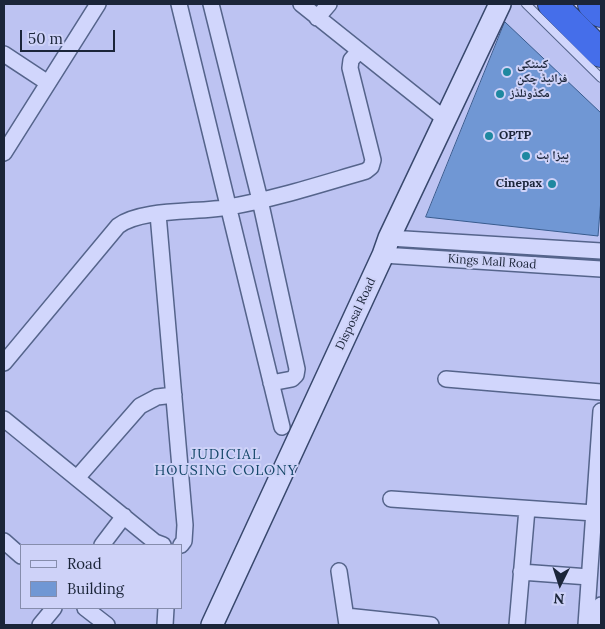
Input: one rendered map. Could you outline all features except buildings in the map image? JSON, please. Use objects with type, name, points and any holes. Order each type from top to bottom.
[{"type":"highway","points":[[552,4],[601,53]]},
{"type":"highway","points":[[592,4],[601,13]]},
{"type":"street","points":[[4,153],[98,4]]},
{"type":"street","points":[[179,4],[282,427]]},
{"type":"street","points":[[211,4],[260,200],[297,369],[296,375],[292,379],[271,383]]},
{"type":"street","points":[[301,4],[445,119]]},
{"type":"street","points":[[317,18],[329,4]]},
{"type":"street","name":"Disposal Road","points":[[212,625],[386,246],[500,4]]},
{"type":"street","points":[[4,363],[118,226],[130,218],[229,207],[366,171],[371,167],[373,160],[350,68],[351,60],[359,51]]},
{"type":"street","points":[[4,54],[48,83]]},
{"type":"street","points":[[158,214],[185,525],[184,541],[182,544]]},
{"type":"street","points":[[386,246],[601,251]]},
{"type":"street","name":"Kings Mall Road","points":[[386,246],[601,269]]},
{"type":"street","points":[[446,379],[601,392]]},
{"type":"street","points":[[77,478],[140,406],[157,397],[174,395]]},
{"type":"street","points":[[586,625],[589,577],[596,557],[594,513],[601,411]]},
{"type":"street","points":[[4,419],[159,544]]},
{"type":"street","points":[[391,499],[594,513]]},
{"type":"street","points":[[517,625],[527,509]]},
{"type":"street","points":[[103,544],[124,516]]},
{"type":"street","points":[[4,541],[20,555]]},
{"type":"street","points":[[339,571],[346,621],[431,625]]},
{"type":"street","points":[[522,572],[589,577]]},
{"type":"street","points":[[600,625],[601,605]]},
{"type":"street","points":[[40,625],[53,609]]},
{"type":"street","points":[[86,609],[107,625]]},
{"type":"street","points":[[165,625],[166,609]]},
{"type":"lane","points":[[526,4],[601,78]]},
{"type":"place","name":"کینٹکی فرائیڈ چکن","points":[[507,72]]},
{"type":"place","name":"مکڈونلڈز","points":[[500,94]]},
{"type":"place","name":"OPTP","points":[[489,136]]},
{"type":"place","name":"پیزا ہٹ","points":[[526,156]]},
{"type":"place","name":"Cinepax","points":[[552,184]]},
{"type":"district","name":"JUDICIAL HOUSING COLONY","points":[[226,464]]}]
